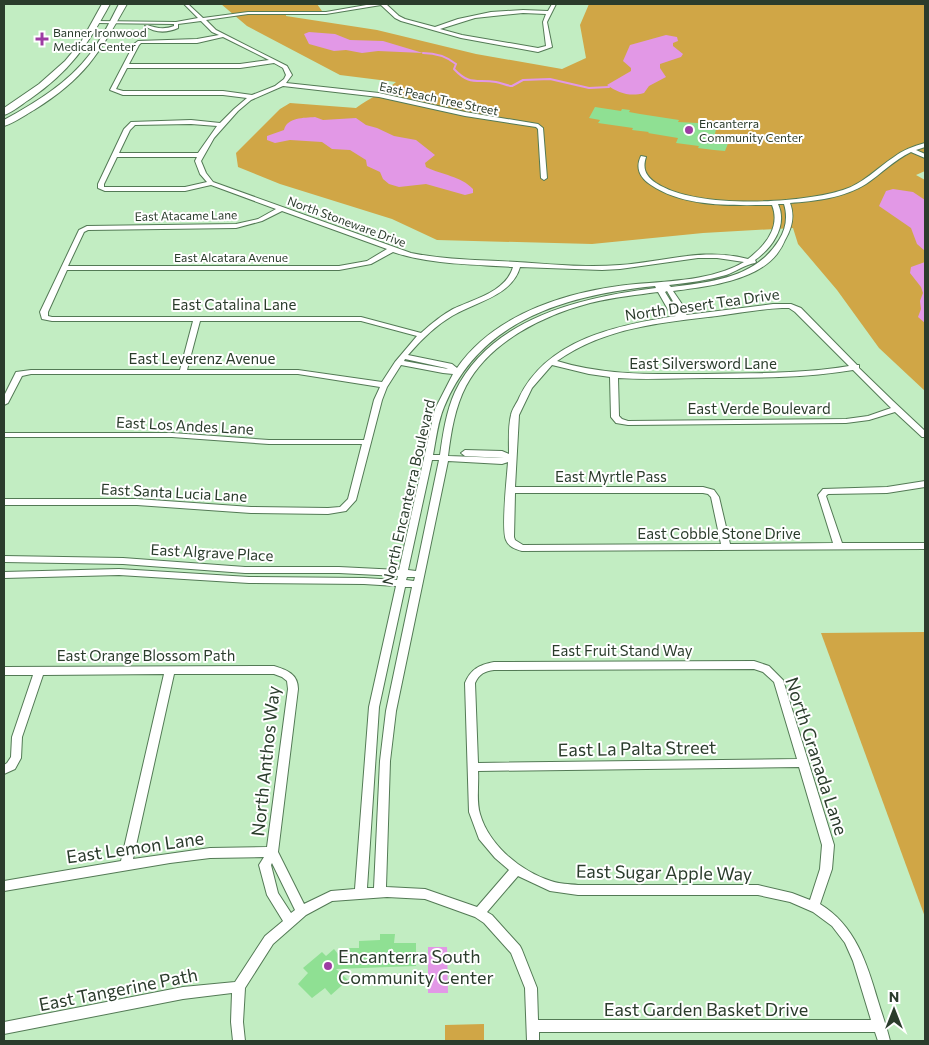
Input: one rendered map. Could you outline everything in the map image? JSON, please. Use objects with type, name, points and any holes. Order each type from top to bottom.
[{"type":"main road","points":[[4,112],[60,72],[77,52],[106,4]]},
{"type":"main road","points":[[4,123],[46,96],[79,70],[98,48],[123,4]]},
{"type":"street","points":[[186,4],[202,20],[223,36],[285,67],[288,78],[282,84],[252,97],[242,104],[223,124],[200,155],[199,166],[211,183],[185,189],[101,188],[114,155],[127,129],[133,123],[191,122],[223,124]]},
{"type":"street","points":[[112,24],[147,26],[160,30],[176,25],[248,13],[326,13],[381,4],[396,17],[403,20],[489,42],[544,50],[550,44],[545,30],[545,22],[554,4]]},
{"type":"street","points":[[435,29],[457,20],[469,18],[511,13],[549,13]]},
{"type":"street","points":[[94,24],[176,25]]},
{"type":"street","points":[[223,36],[197,41],[140,42],[137,44],[113,90],[115,92],[223,93],[252,97]]},
{"type":"street","points":[[125,66],[240,66],[275,61]]},
{"type":"street","name":"East Peach Tree Street","points":[[282,84],[378,95],[465,114],[538,126],[541,129],[544,178]]},
{"type":"street","points":[[643,157],[640,164],[642,173],[652,184],[682,198],[719,202],[774,202],[825,197],[857,187],[893,159],[925,145]]},
{"type":"street","points":[[911,150],[925,156]]},
{"type":"street","points":[[114,155],[200,155]]},
{"type":"street","name":"North Stoneware Drive","points":[[211,183],[409,255],[435,260],[604,268],[716,255],[738,257],[756,264]]},
{"type":"street","name":"North Encanterra Boulevard","points":[[361,893],[372,719],[439,409],[458,371],[482,344],[526,316],[578,297],[615,289],[721,281],[756,264],[776,253],[783,240],[790,221],[790,210],[786,201]]},
{"type":"street","name":"North Encanterra Boulevard","points":[[756,264],[769,245],[776,230],[780,215],[774,202]]},
{"type":"street","name":"East Atacame Lane","points":[[64,268],[81,231],[87,228],[236,226],[260,220],[281,209]]},
{"type":"street","name":"East Alcatara Avenue","points":[[64,268],[339,268],[369,263],[393,249]]},
{"type":"street","points":[[366,442],[384,384],[401,359],[422,335],[447,316],[499,289],[510,281],[517,264]]},
{"type":"street","name":"East Catalina Lane","points":[[64,268],[44,312],[44,317],[52,319],[361,319],[422,335]]},
{"type":"street","points":[[662,286],[673,311],[682,318]]},
{"type":"street","name":"North Encanterra Boulevard","points":[[383,892],[385,761],[388,728],[398,671],[456,402],[470,373],[498,344],[540,318],[594,300],[662,286]]},
{"type":"street","name":"North Desert Tea Drive","points":[[513,545],[509,539],[515,415],[520,400],[539,371],[564,352],[595,337],[632,326],[682,318],[791,306],[798,310],[856,368]]},
{"type":"street","points":[[183,372],[197,318]]},
{"type":"street","points":[[401,359],[443,372],[458,371],[470,373]]},
{"type":"street","name":"East Silversword Lane","points":[[551,362],[572,370],[614,376],[794,376],[856,368]]},
{"type":"street","points":[[856,368],[925,435]]},
{"type":"street","name":"East Leverenz Avenue","points":[[4,403],[19,374],[31,372],[310,372],[384,384]]},
{"type":"street","name":"East Verde Boulevard","points":[[614,376],[615,417],[619,421],[846,421],[869,418],[897,409]]},
{"type":"street","name":"East Los Andes Lane","points":[[4,435],[172,435],[269,442],[366,442]]},
{"type":"street","name":"East Santa Lucia Lane","points":[[4,502],[137,502],[251,510],[328,511],[343,509],[352,500],[366,442]]},
{"type":"street","points":[[430,454],[502,461],[512,458]]},
{"type":"street","points":[[838,546],[822,495],[826,491],[887,490],[925,484]]},
{"type":"street","name":"East Myrtle Pass","points":[[510,490],[703,490],[711,492],[715,497],[726,547]]},
{"type":"street","name":"East Cobble Stone Drive","points":[[513,545],[522,548],[925,546]]},
{"type":"street","name":"East Algrave Place","points":[[4,559],[123,561],[245,570],[339,570],[402,578],[417,584]]},
{"type":"street","name":"East Algrave Place","points":[[4,574],[119,572],[249,580],[402,578],[419,574]]},
{"type":"street","name":"East Fruit Stand Way","points":[[479,669],[494,666],[754,665],[766,669]]},
{"type":"street","points":[[479,669],[473,675],[470,683],[474,812],[483,836],[499,855],[517,868],[480,913]]},
{"type":"street","name":"North Granada Lane","points":[[766,669],[778,680],[828,853],[824,881],[813,906]]},
{"type":"street","points":[[126,865],[170,670]]},
{"type":"street","name":"East Orange Blossom Path","points":[[4,671],[274,670],[288,674]]},
{"type":"street","points":[[7,768],[16,758],[18,737],[39,671]]},
{"type":"street","name":"North Anthos Way","points":[[288,674],[294,682],[272,852],[265,866],[273,895],[290,922]]},
{"type":"street","name":"East La Palta Street","points":[[472,767],[803,763]]},
{"type":"street","name":"North Anthos Way","points":[[272,852],[302,911]]},
{"type":"street","name":"East Lemon Lane","points":[[4,886],[210,853],[272,852]]},
{"type":"street","name":"East Sugar Apple Way","points":[[517,868],[550,886],[578,890],[758,890],[783,894],[813,906]]},
{"type":"street","points":[[239,1041],[239,987],[269,940],[302,911],[331,896],[383,892],[425,894],[480,913],[488,919],[516,950],[531,988],[533,1041]]},
{"type":"street","points":[[813,906],[830,916],[845,931],[856,949],[884,1041]]},
{"type":"street","name":"East Tangerine Path","points":[[4,1028],[183,993],[239,987]]},
{"type":"street","name":"East Garden Basket Drive","points":[[532,1026],[879,1026]]},
{"type":"shaded area","points":[[221,4],[317,4],[322,11],[257,12],[258,14],[286,15],[377,30],[476,54],[562,69],[586,58],[580,25],[589,4],[925,4],[925,171],[916,175],[925,180],[925,391],[879,348],[837,290],[798,244],[793,228],[703,233],[592,244],[437,240],[392,219],[280,184],[238,167],[236,153],[280,109],[290,103],[356,108],[396,82],[340,75],[247,26]]},
{"type":"shaded area","points":[[309,32],[335,34],[350,40],[383,41],[423,53],[334,51],[309,44],[304,34]]},
{"type":"shaded area","points":[[666,35],[677,37],[678,41],[673,43],[673,46],[683,54],[681,57],[660,64],[660,68],[666,77],[649,86],[644,93],[634,95],[624,94],[607,85],[631,71],[631,68],[623,61],[630,45]]},
{"type":"shaded area","points":[[315,117],[323,120],[356,118],[366,125],[394,136],[416,140],[435,155],[425,163],[426,167],[463,181],[473,189],[473,193],[465,195],[426,184],[399,187],[389,184],[383,179],[380,172],[367,166],[366,160],[350,150],[332,149],[322,142],[290,140],[275,143],[267,140],[267,136],[284,130],[292,120]]},
{"type":"shaded area","points":[[893,189],[913,192],[925,200],[925,251],[917,244],[911,228],[879,206],[886,191]]},
{"type":"shaded area","points":[[925,262],[925,323],[918,317],[923,293],[921,287],[910,273],[911,267]]},
{"type":"shaded area","points":[[925,632],[925,917],[821,633]]},
{"type":"shaded area","points":[[428,947],[447,947],[448,993],[428,993]]},
{"type":"shaded area","points":[[484,1024],[484,1041],[445,1041],[445,1025]]},
{"type":"building","name":"Encanterra Community Center","points":[[595,107],[621,111],[622,109],[630,110],[629,112],[679,120],[678,122],[717,124],[715,134],[728,136],[726,141],[729,141],[725,151],[676,143],[678,138],[632,130],[633,128],[598,123],[600,120],[589,118]]},
{"type":"building","name":"Encanterra South Community Center","points":[[380,934],[395,934],[394,943],[416,943],[416,966],[336,969],[348,980],[331,995],[325,988],[312,998],[298,984],[308,973],[303,968],[322,952],[326,956],[334,949],[338,954],[345,948],[359,948],[359,941],[380,940]]},
{"type":"waterway","points":[[423,53],[437,54],[445,57],[456,64],[454,69],[464,78],[474,81],[496,82],[512,86],[523,80],[550,79],[589,88],[609,87]]},
{"type":"place","name":"Banner Ironwood Medical Center","points":[[42,39]]},
{"type":"place","name":"Encanterra Community Center","points":[[689,130]]},
{"type":"place","name":"Encanterra South Community Center","points":[[328,966]]}]
